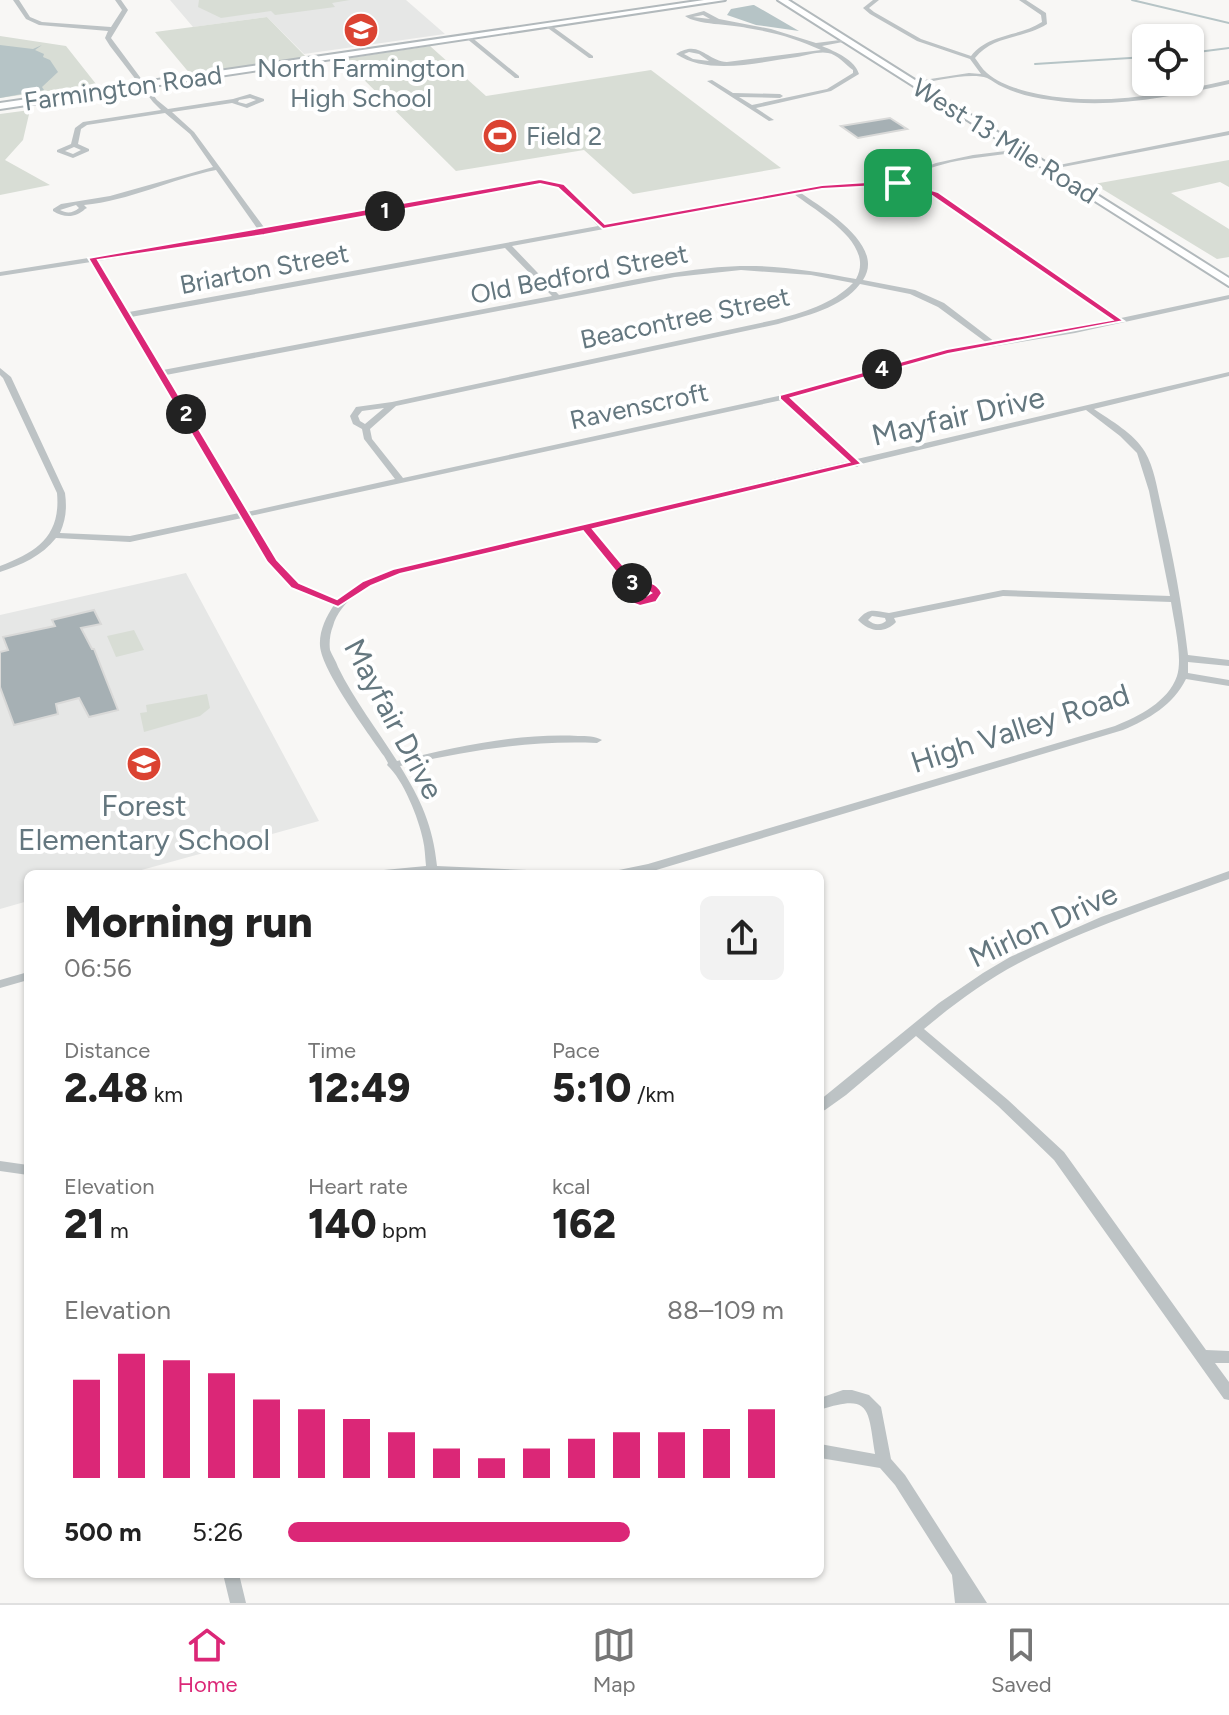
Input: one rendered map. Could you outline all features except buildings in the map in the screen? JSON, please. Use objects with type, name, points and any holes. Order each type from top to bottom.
[{"type":"street","points":[[16,0],[28,18],[41,24],[111,29]]},
{"type":"street","points":[[118,0],[124,14],[111,29],[108,38],[113,46],[155,101],[192,133],[264,232]]},
{"type":"street","name":"Farmington Road","points":[[0,106],[721,0]]},
{"type":"street","name":"West 13 Mile Road","points":[[782,0],[1229,283]]},
{"type":"street","points":[[876,0],[866,8],[872,13],[919,40],[972,58],[983,76]]},
{"type":"street","points":[[972,58],[978,48],[994,40],[1036,29],[1045,23],[1044,14],[1022,0]]},
{"type":"street","points":[[717,21],[813,43],[853,66],[856,74],[840,86],[751,107]]},
{"type":"street","points":[[547,25],[591,57]]},
{"type":"street","points":[[468,37],[517,77]]},
{"type":"street","points":[[813,43],[842,38]]},
{"type":"street","points":[[713,62],[738,64],[825,51]]},
{"type":"street","points":[[916,85],[983,76],[1024,93],[1094,101],[1150,99],[1229,82]]},
{"type":"street","points":[[710,81],[771,120]]},
{"type":"street","points":[[733,95],[788,97]]},
{"type":"street","points":[[74,145],[78,128],[85,123],[234,101]]},
{"type":"street","points":[[1047,168],[1229,133]]},
{"type":"street","points":[[1219,135],[1229,140]]},
{"type":"street","name":"Briarton Street","points":[[127,315],[795,192],[850,183],[898,183],[913,173],[933,166],[1020,150]]},
{"type":"street","points":[[79,204],[120,196],[188,173],[217,168]]},
{"type":"street","points":[[0,274],[264,232],[540,182],[561,186],[603,227]]},
{"type":"street","points":[[898,183],[935,194],[1120,321]]},
{"type":"street","points":[[795,192],[858,244],[864,258],[860,281]]},
{"type":"street","points":[[506,244],[557,297]]},
{"type":"street","points":[[93,258],[272,562],[285,577],[315,596],[338,603]]},
{"type":"street","name":"Old Bedford Street","points":[[161,373],[675,275],[726,269],[811,273],[912,292],[935,301],[992,343]]},
{"type":"street","name":"Beacontree Street","points":[[393,404],[373,418],[366,428],[356,422],[354,416],[359,409],[816,311],[847,294],[860,281]]},
{"type":"street","name":"Ravenscroft","points":[[55,535],[130,539],[784,397],[932,355],[1120,321],[1229,297]]},
{"type":"street","points":[[0,370],[7,377],[61,493],[65,510],[55,535],[15,564],[0,569]]},
{"type":"street","name":"Mayfair Drive","points":[[432,869],[432,850],[419,812],[325,649],[326,625],[338,603],[367,584],[397,572],[1229,374]]},
{"type":"street","points":[[784,397],[857,464]]},
{"type":"street","name":"High Valley Road","points":[[639,870],[1119,728],[1163,704],[1175,691],[1182,675],[1184,658],[1182,627],[1149,466],[1131,440],[1089,409]]},
{"type":"street","points":[[366,428],[368,439],[400,480]]},
{"type":"street","points":[[586,527],[633,585]]},
{"type":"street","points":[[889,616],[1003,593],[1176,599]]},
{"type":"street","points":[[1184,658],[1229,663]]},
{"type":"street","points":[[1182,675],[1229,683]]},
{"type":"street","points":[[392,765],[478,745],[534,737],[597,740]]},
{"type":"street","points":[[422,870],[444,870]]},
{"type":"street","name":"Mirlon Drive","points":[[824,1104],[988,975],[1035,951],[1229,875]]},
{"type":"street","points":[[0,984],[24,977]]},
{"type":"street","points":[[916,1029],[1003,1103],[1059,1156],[1229,1394]]},
{"type":"street","points":[[0,1166],[24,1165]]},
{"type":"street","points":[[1202,1356],[1229,1357]]},
{"type":"street","points":[[824,1403],[843,1396],[864,1400],[878,1419],[884,1462],[900,1480],[979,1603]]},
{"type":"street","points":[[824,1452],[884,1462]]},
{"type":"street","points":[[959,1573],[963,1603]]},
{"type":"street","points":[[232,1578],[238,1603]]},
{"type":"shaded area","name":"North Farmington High School","points":[[170,0],[406,0],[445,34],[304,54],[267,17],[193,27]]},
{"type":"shaded area","points":[[199,0],[350,0],[332,3],[335,7],[221,18],[198,7]]},
{"type":"shaded area","points":[[753,5],[799,31],[756,25],[727,15],[731,9]]},
{"type":"shaded area","points":[[267,17],[307,58],[191,75],[155,32]]},
{"type":"shaded area","points":[[0,36],[66,46],[96,84],[0,98]]},
{"type":"shaded area","points":[[0,45],[33,49],[42,45],[35,50],[44,54],[43,57],[50,60],[58,72],[42,87],[44,90],[0,98]]},
{"type":"shaded area","points":[[430,46],[486,96],[651,70],[781,168],[633,194],[584,150],[456,171],[343,59]]},
{"type":"shaded area","points":[[30,110],[23,140],[5,160],[50,185],[0,195],[0,114]]},
{"type":"shaded area","points":[[1229,160],[1229,187],[1220,182],[1171,193],[1229,229],[1229,257],[1217,259],[1094,184]]},
{"type":"shaded area","name":"Forest Elementary School","points":[[186,573],[319,821],[141,870],[24,870],[24,902],[0,909],[0,615]]},
{"type":"shaded area","points":[[134,630],[144,650],[116,657],[107,636]]},
{"type":"shaded area","points":[[207,694],[210,708],[200,716],[144,732],[140,713],[147,712],[146,705]]},
{"type":"waterway","points":[[1132,0],[1229,23]]},
{"type":"waterway","points":[[1204,51],[1229,48]]},
{"type":"waterway","points":[[1035,64],[1132,58]]},
{"type":"place","name":"North Farmington High School","points":[[361,30]]},
{"type":"place","name":"Field 2","points":[[500,136]]},
{"type":"place","name":"Forest Elementary School","points":[[144,764]]},
{"type":"route","points":[[898,183],[850,183],[822,187],[603,227],[561,186],[553,182],[540,182],[180,247],[93,258],[272,562],[295,585],[315,596],[338,603],[367,584],[397,572],[586,527],[633,585],[645,584],[655,589],[657,593],[652,599],[640,602],[625,597],[624,590],[633,585],[586,527],[857,464],[784,397],[947,352],[1120,321],[935,194],[898,183]]}]
